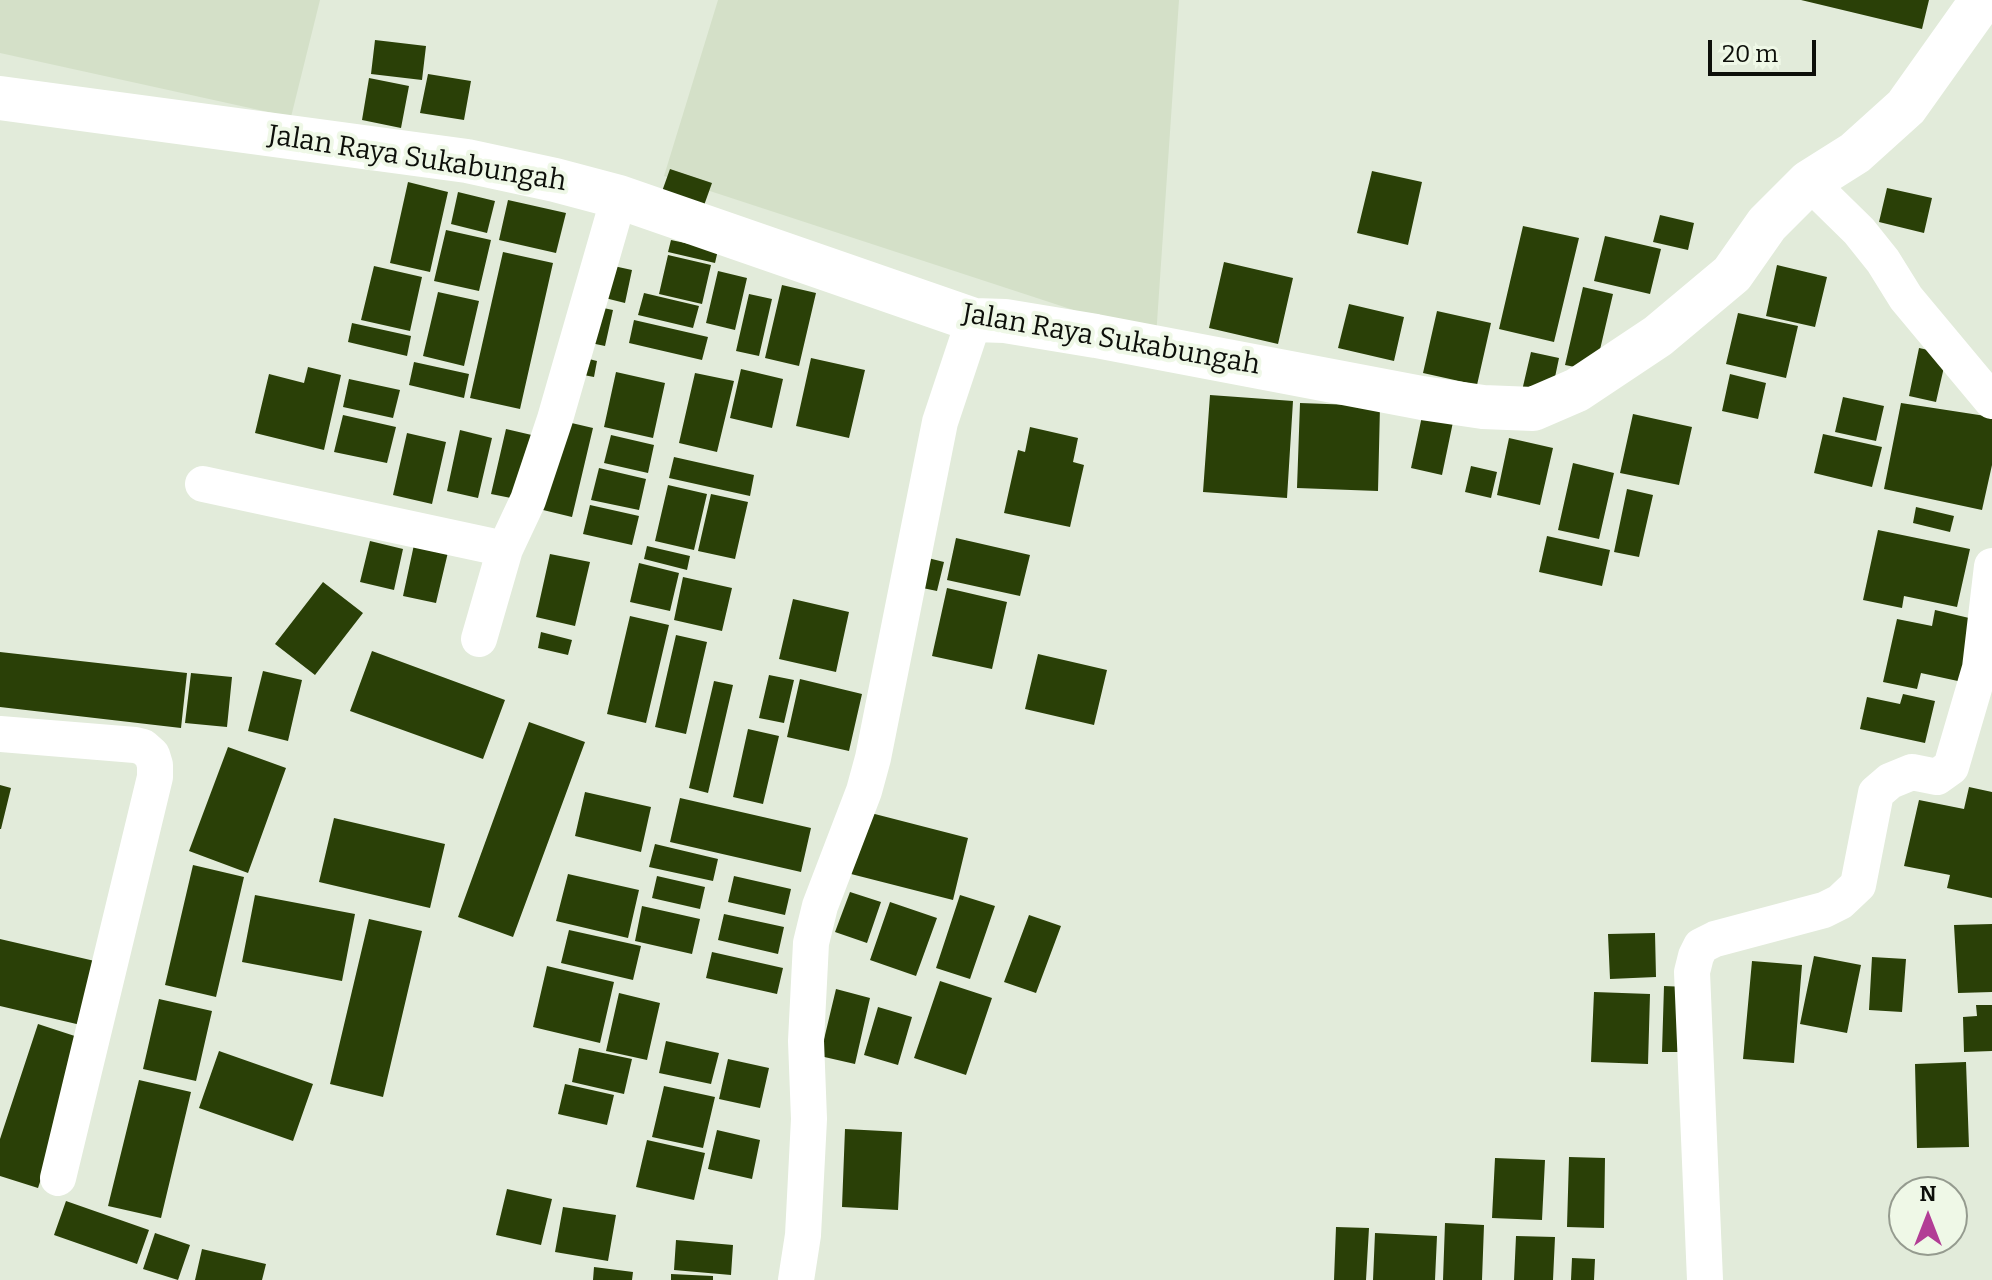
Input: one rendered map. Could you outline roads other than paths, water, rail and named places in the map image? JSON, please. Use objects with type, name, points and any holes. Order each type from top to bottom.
[{"type":"street","name":"Jalan Raya Sukabungah","points":[[0,98],[467,161],[619,197],[974,320],[1005,321],[1178,350],[1422,398],[1483,407],[1533,409],[1577,390],[1658,336],[1732,274],[1767,224],[1809,182],[1855,153],[1906,107],[1982,0]]},
{"type":"street","points":[[1809,182],[1859,231],[1883,261],[1906,298],[1992,401]]},
{"type":"street","points":[[479,639],[505,549],[528,500],[555,419],[619,197]]},
{"type":"street","points":[[796,1280],[803,1235],[809,1119],[806,1041],[811,943],[820,906],[864,791],[873,758],[940,422],[974,320]]},
{"type":"street","points":[[203,484],[505,549]]},
{"type":"street","points":[[1705,1280],[1692,972],[1696,956],[1701,946],[1715,939],[1824,910],[1840,902],[1858,885],[1876,793],[1890,781],[1912,772],[1937,777],[1951,767],[1980,668],[1992,566]]},
{"type":"street","points":[[0,734],[135,745],[152,755],[155,765],[155,777],[58,1178]]}]
